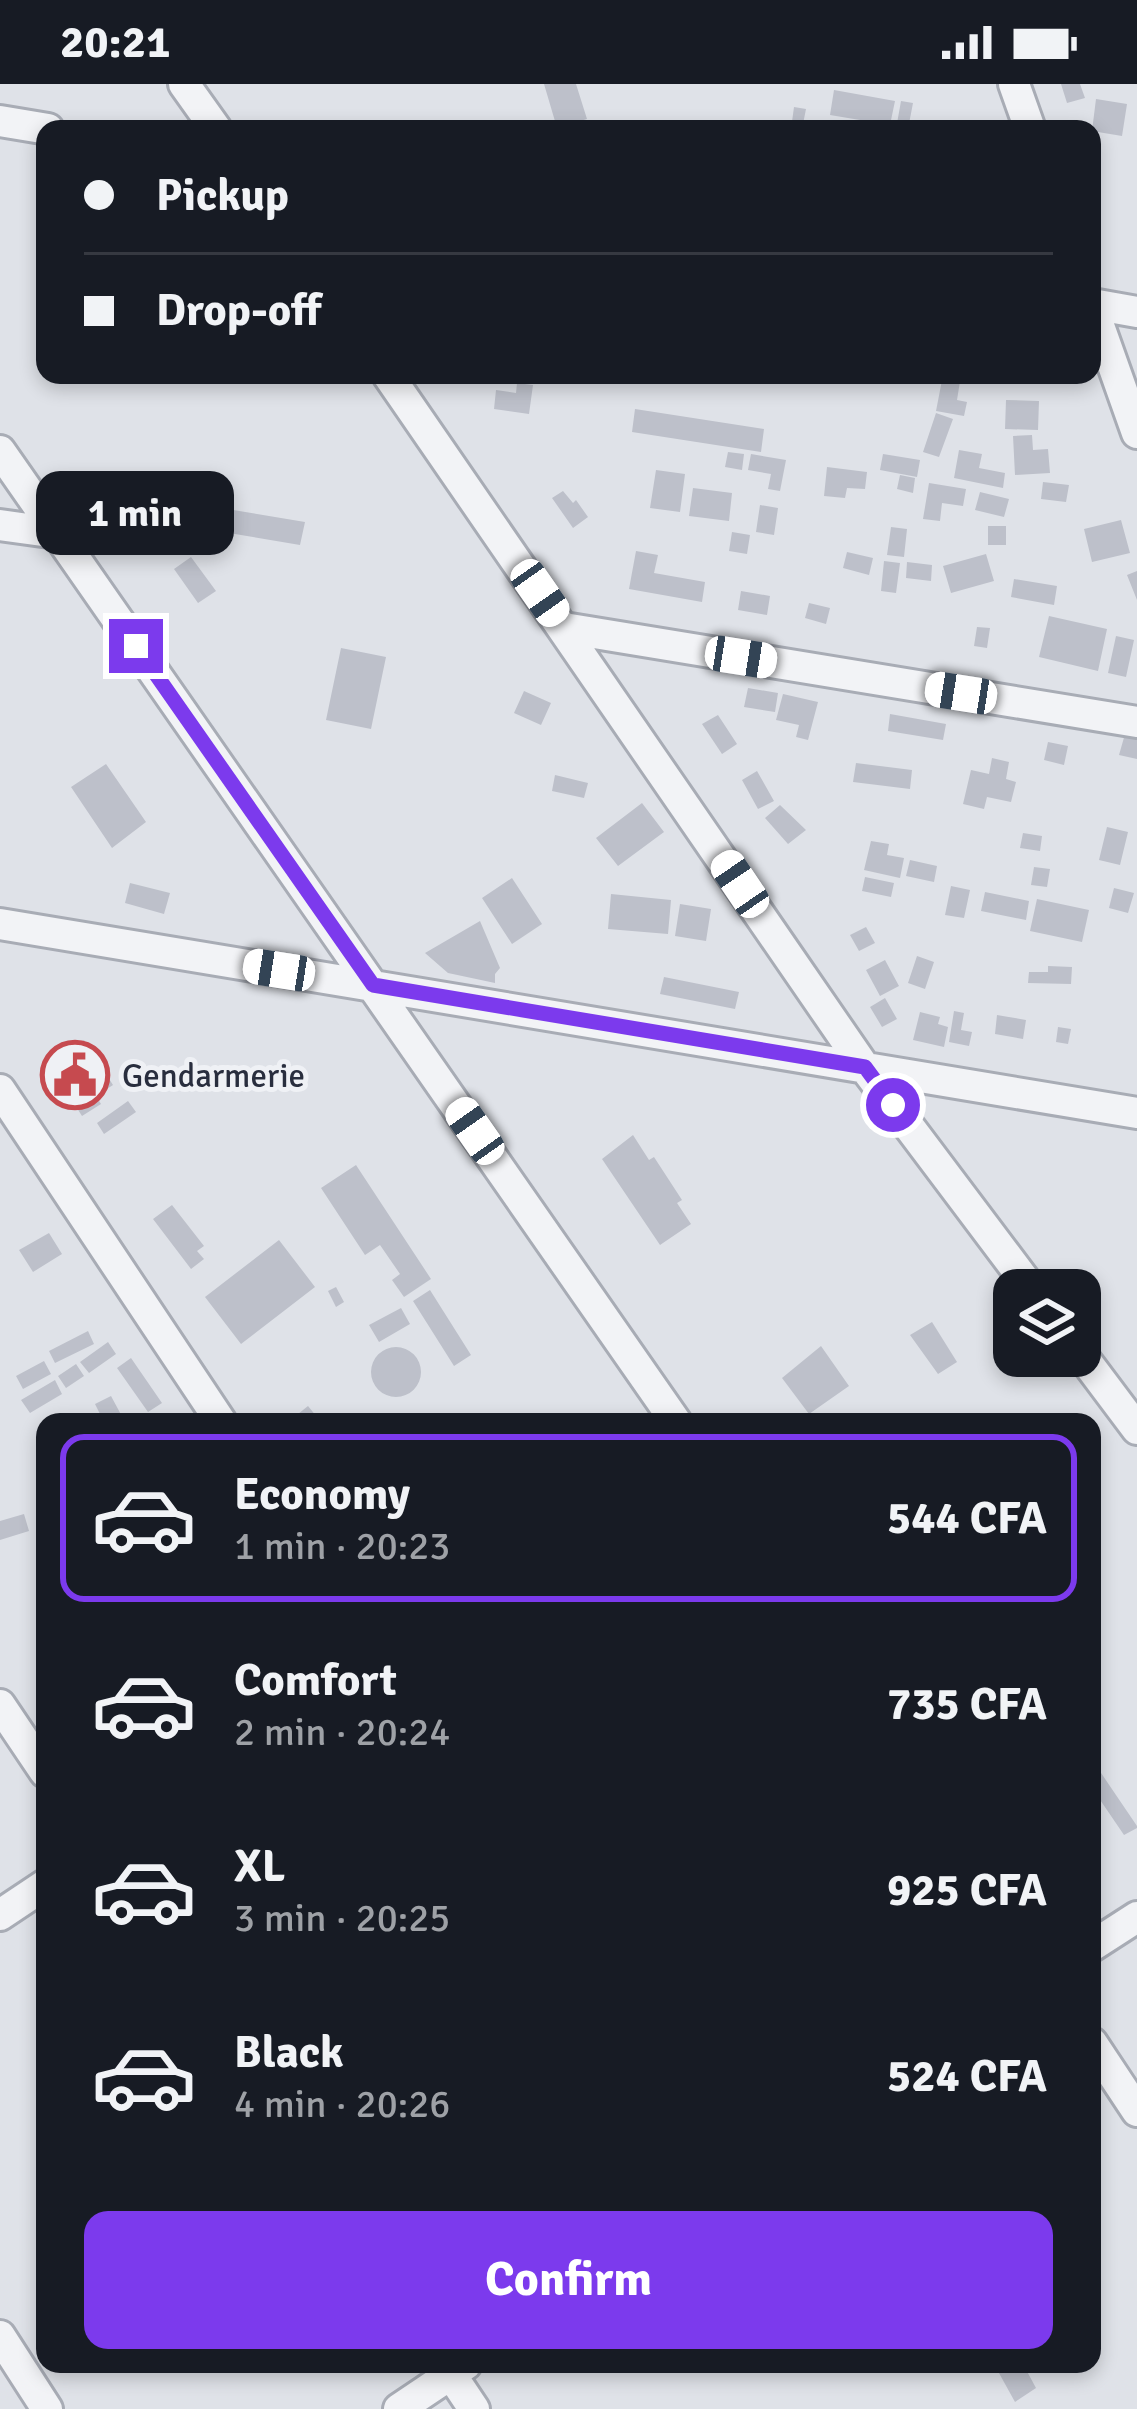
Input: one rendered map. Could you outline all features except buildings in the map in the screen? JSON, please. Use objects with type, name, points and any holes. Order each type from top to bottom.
[{"type":"street","points":[[184,84],[210,120]]},
{"type":"street","points":[[1014,84],[1027,120]]},
{"type":"street","points":[[0,121],[36,127]]},
{"type":"street","points":[[1101,306],[1137,312]]},
{"type":"street","points":[[1101,330],[1137,433]]},
{"type":"street","points":[[394,384],[865,1067],[1016,1269]]},
{"type":"street","points":[[0,451],[670,1413]]},
{"type":"street","points":[[0,524],[57,533]]},
{"type":"street","points":[[565,628],[1137,722]]},
{"type":"street","points":[[0,924],[1137,1113]]},
{"type":"street","points":[[0,1090],[215,1413]]},
{"type":"street","points":[[1098,1377],[1137,1429]]},
{"type":"street","points":[[0,1705],[36,1759]]},
{"type":"street","points":[[0,1915],[36,1891]]},
{"type":"street","points":[[1101,1940],[1137,1917]]},
{"type":"street","points":[[1101,2057],[1137,2111]]},
{"type":"street","points":[[0,2336],[47,2409]]},
{"type":"street","points":[[399,2409],[446,2373]]},
{"type":"street","points":[[457,2373],[474,2409]]},
{"type":"place","name":"Gendarmerie","points":[[75,1075]]},
{"type":"route","points":[[136,646],[373,985],[865,1067],[893,1105]]}]
